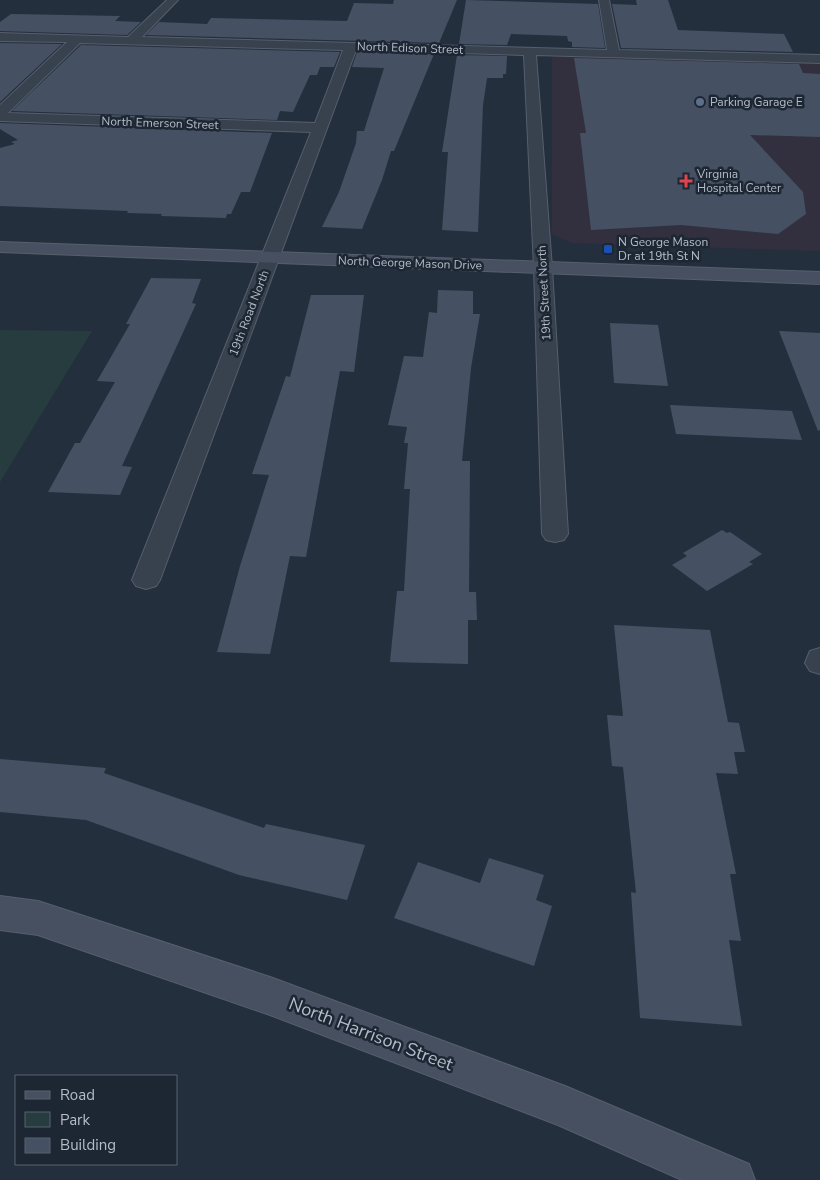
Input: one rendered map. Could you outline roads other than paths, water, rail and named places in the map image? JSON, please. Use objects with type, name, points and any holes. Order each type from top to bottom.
[{"type":"main road","name":"North George Mason Drive","points":[[0,234],[273,251]]},
{"type":"main road","name":"North George Mason Drive","points":[[0,247],[273,251],[542,261],[820,278]]},
{"type":"main road","name":"North George Mason Drive","points":[[542,261],[820,263]]},
{"type":"main road","name":"North Harrison Street","points":[[0,913],[38,918],[279,1000],[565,1107],[733,1180]]},
{"type":"street","points":[[132,40],[172,0]]},
{"type":"street","points":[[604,0],[614,53]]},
{"type":"street","name":"North Edison Street","points":[[0,37],[820,59]]},
{"type":"street","points":[[0,113],[77,39]]},
{"type":"street","name":"19th Road North","points":[[146,580],[351,46]]},
{"type":"street","name":"19th Street North","points":[[530,52],[555,534]]},
{"type":"street","name":"North Emerson Street","points":[[0,117],[321,128]]},
{"type":"place","name":"Parking Garage E","points":[[700,102]]},
{"type":"place","name":"Virginia Hospital Center","points":[[686,181]]},
{"type":"place","name":"N George Mason Dr at 19th St N","points":[[608,249]]}]
